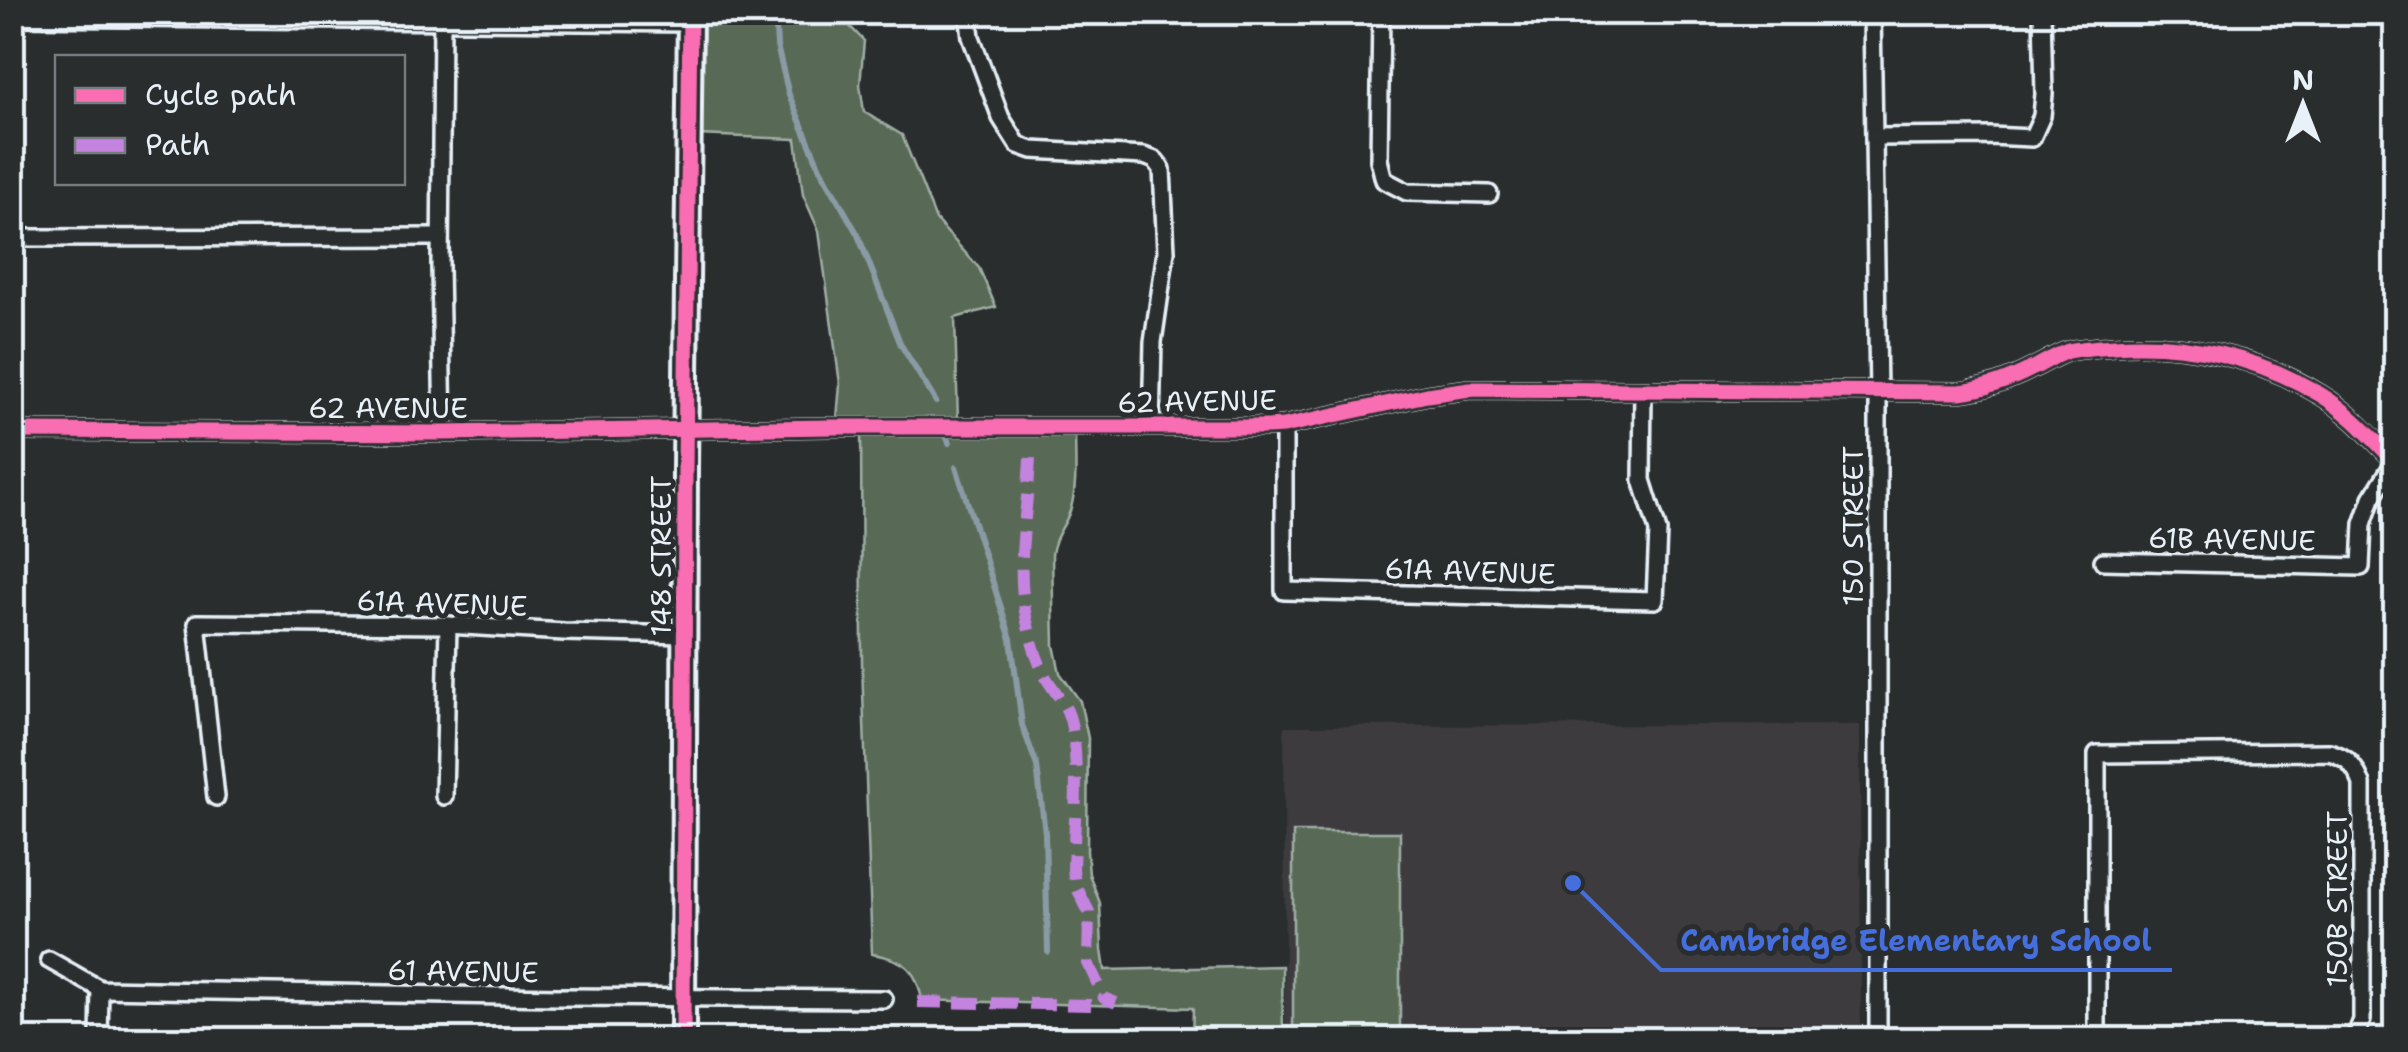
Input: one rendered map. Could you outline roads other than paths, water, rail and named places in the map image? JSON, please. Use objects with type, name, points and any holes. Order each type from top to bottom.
[{"type":"main road","name":"148 STREET","points":[[683,1040],[690,18]]},
{"type":"street","points":[[968,12],[971,38],[1001,118],[1018,145],[1032,150],[1129,154],[1155,160],[1162,169],[1166,250],[1152,342],[1151,427]]},
{"type":"street","points":[[1381,12],[1378,160],[1384,180],[1407,192],[1489,194]]},
{"type":"street","name":"150 STREET","points":[[1872,12],[1878,393],[1878,1040]]},
{"type":"street","points":[[1874,137],[2032,138],[2042,116],[2044,94],[2042,12]]},
{"type":"street","points":[[12,17],[442,22],[690,18]]},
{"type":"street","points":[[442,22],[443,433]]},
{"type":"street","points":[[12,238],[440,237]]},
{"type":"street","name":"62 AVENUE","points":[[12,431],[443,433],[1284,426],[1394,401],[1470,390],[1960,392],[1980,390],[2018,376],[2066,352],[2136,345],[2186,346],[2284,376],[2344,412],[2395,462]]},
{"type":"street","name":"61A AVENUE","points":[[1284,426],[1284,591],[1655,600],[1658,531],[1642,480],[1642,390]]},
{"type":"street","name":"61B AVENUE","points":[[2103,561],[2361,567],[2363,524],[2372,498],[2395,462]]},
{"type":"street","name":"61A AVENUE","points":[[216,797],[196,623],[448,625],[686,635]]},
{"type":"street","points":[[444,796],[448,625]]},
{"type":"street","name":"150B STREET","points":[[2097,1040],[2097,754],[2329,752],[2349,760],[2362,784],[2362,1020],[2354,1040]]},
{"type":"street","name":"61 AVENUE","points":[[49,960],[100,989],[884,999]]},
{"type":"street","points":[[99,1040],[100,989]]},
{"type":"waterway","points":[[775,12],[777,46],[789,95],[820,168],[858,235],[901,345],[936,402]]},
{"type":"waterway","points":[[947,438],[949,443]]},
{"type":"waterway","points":[[956,467],[1011,639],[1022,725],[1037,766],[1045,833],[1048,952]]},
{"type":"place","name":"Cambridge Elementary School","points":[[1573,883]]}]
